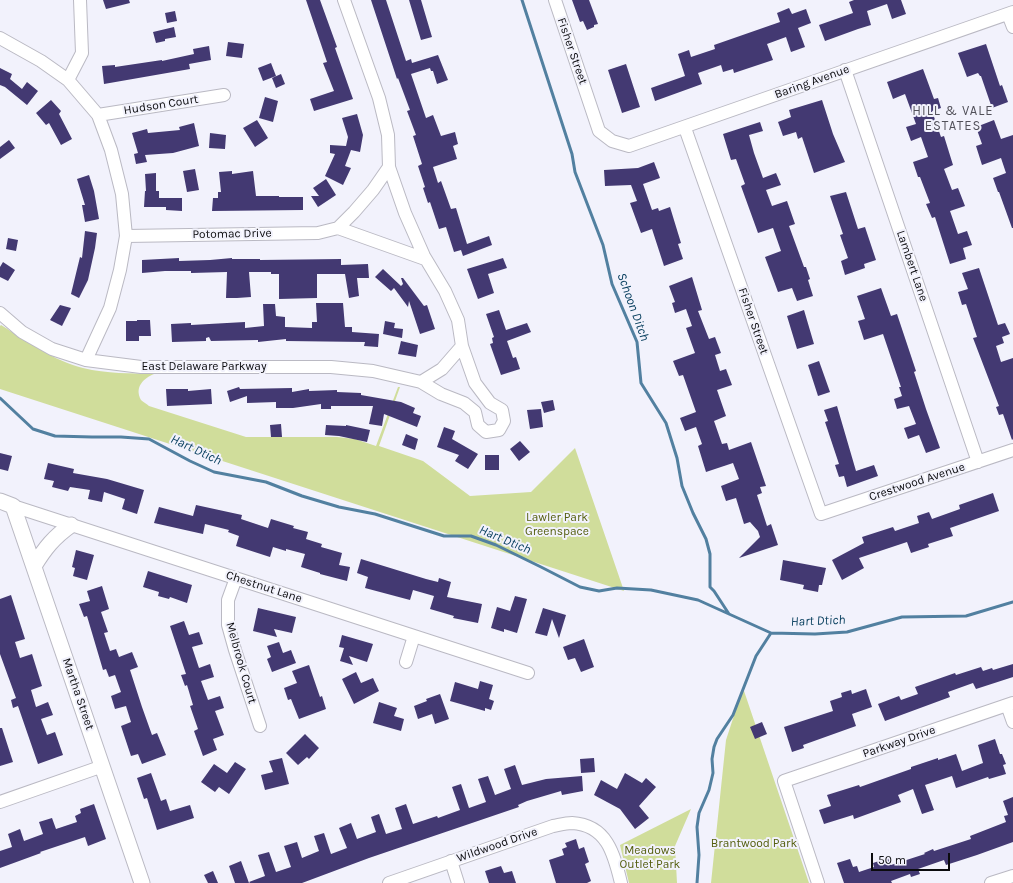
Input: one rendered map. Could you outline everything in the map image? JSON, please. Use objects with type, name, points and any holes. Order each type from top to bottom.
[{"type":"street","points":[[68,80],[82,53],[80,0]]},
{"type":"street","points":[[344,0],[379,98],[388,135],[389,167],[405,214],[426,258],[445,291],[458,320],[462,346],[442,369],[421,382]]},
{"type":"street","name":"Fisher Street","points":[[555,0],[599,131],[612,141]]},
{"type":"street","points":[[1011,13],[1013,27]]},
{"type":"street","name":"Baring Avenue","points":[[612,141],[629,146],[686,128],[846,70],[1011,13]]},
{"type":"street","points":[[0,38],[42,60],[68,80],[98,115],[111,150],[122,194],[126,236],[120,270],[110,308],[86,360]]},
{"type":"street","name":"Lambert Lane","points":[[846,70],[978,462]]},
{"type":"street","name":"Hudson Court","points":[[98,115],[224,95]]},
{"type":"street","name":"Fisher Street","points":[[686,128],[820,514]]},
{"type":"street","points":[[389,167],[368,196],[338,228],[426,258]]},
{"type":"street","name":"Potomac Drive","points":[[126,236],[318,233],[338,228]]},
{"type":"street","name":"East Delaware Parkway","points":[[0,312],[22,332],[52,349],[86,360],[140,367],[331,367],[373,372],[421,382],[441,394],[464,403],[475,412],[478,425],[486,432],[499,430],[504,421],[502,410],[490,403],[475,383],[462,346]]},
{"type":"street","name":"Crestwood Avenue","points":[[820,514],[1013,450]]},
{"type":"street","name":"Chestnut Lane","points":[[7,504],[528,673]]},
{"type":"street","name":"Martha Street","points":[[7,504],[34,566],[142,883]]},
{"type":"street","points":[[34,566],[58,534],[71,525]]},
{"type":"street","name":"Melbrook Court","points":[[236,578],[228,600],[228,625],[260,726]]},
{"type":"street","points":[[406,662],[414,636]]},
{"type":"street","points":[[1010,704],[1013,722]]},
{"type":"street","name":"Parkway Drive","points":[[818,883],[784,780],[1010,704]]},
{"type":"street","points":[[0,802],[103,766]]},
{"type":"street","name":"Wildwood Drive","points":[[389,883],[553,826],[570,823],[589,826],[604,838],[615,859],[620,883]]},
{"type":"street","points":[[451,861],[458,883]]},
{"type":"street","points":[[991,883],[1013,876]]},
{"type":"green space","name":"Lawler Park Greenspace","points":[[1,325],[51,356],[72,365],[119,373],[154,374],[147,378],[139,387],[139,395],[141,400],[149,406],[246,437],[337,437],[355,439],[376,446],[398,387],[400,387],[379,446],[423,461],[470,496],[531,492],[575,448],[624,591],[0,389]]},
{"type":"green space","name":"Brantwood Park","points":[[743,688],[809,883],[711,883],[726,740]]},
{"type":"green space","name":"Meadows Outlet Park","points":[[691,809],[675,846],[677,883],[629,883],[620,845]]},
{"type":"building","points":[[103,0],[129,0],[130,3],[106,9]]},
{"type":"building","points":[[306,0],[320,0],[337,47],[335,48],[353,99],[314,111],[310,99],[334,91],[323,63],[327,62]]},
{"type":"building","points":[[371,0],[386,0],[406,61],[411,59],[412,63],[438,55],[448,80],[437,84],[433,71],[431,71],[430,68],[411,74],[426,118],[433,115],[441,136],[455,132],[458,144],[453,146],[457,159],[433,167],[438,183],[441,181],[451,209],[456,208],[467,244],[489,236],[492,245],[463,256],[461,250],[454,252],[446,227],[439,229],[430,202],[428,203],[423,188],[425,187],[418,166],[422,164],[413,136],[416,135],[407,111],[410,110],[398,78],[397,79]]},
{"type":"building","points":[[409,0],[421,0],[432,37],[421,40]]},
{"type":"building","points":[[572,0],[589,0],[598,24],[587,30],[583,21],[580,22]]},
{"type":"building","points":[[854,0],[901,0],[906,14],[892,19],[887,4],[867,11],[871,25],[825,41],[819,25],[853,13],[849,2]]},
{"type":"building","points":[[789,8],[792,14],[806,9],[811,23],[798,28],[805,47],[791,52],[786,37],[767,44],[773,60],[734,73],[733,69],[723,72],[721,65],[698,73],[702,84],[655,101],[651,88],[685,76],[678,54],[689,50],[691,57],[715,49],[714,45],[780,22],[777,13]]},
{"type":"building","points":[[175,11],[177,21],[167,23],[165,13]]},
{"type":"building","points":[[174,27],[176,37],[165,39],[165,41],[156,43],[153,32]]},
{"type":"building","points":[[228,42],[244,44],[242,58],[226,56]]},
{"type":"building","points":[[986,44],[1000,86],[1002,85],[1008,102],[992,108],[981,76],[978,73],[967,77],[958,53]]},
{"type":"building","points":[[209,46],[211,60],[189,64],[190,69],[104,84],[102,66],[115,65],[115,67],[162,61],[194,54],[193,49]]},
{"type":"building","points":[[271,63],[276,76],[263,81],[258,68]]},
{"type":"building","points":[[626,64],[640,107],[622,113],[608,70]]},
{"type":"building","points":[[0,68],[12,74],[10,79],[22,89],[27,82],[38,91],[27,105],[5,87],[0,85]]},
{"type":"building","points":[[923,69],[934,99],[938,98],[941,108],[932,111],[941,137],[944,136],[953,165],[944,169],[952,190],[958,188],[965,206],[950,211],[958,234],[967,231],[972,245],[963,248],[966,259],[950,264],[935,217],[932,218],[926,204],[930,203],[913,162],[928,157],[921,137],[911,141],[906,127],[916,124],[905,94],[893,99],[887,82]]},
{"type":"building","points":[[281,74],[285,84],[276,88],[272,78]]},
{"type":"building","points":[[265,97],[278,101],[273,122],[259,118]]},
{"type":"building","points":[[51,100],[61,111],[59,114],[72,139],[61,145],[49,123],[46,125],[36,113]]},
{"type":"building","points":[[822,100],[833,134],[845,162],[814,173],[802,137],[798,139],[796,132],[783,136],[778,122],[791,117],[789,110]]},
{"type":"building","points":[[357,114],[363,135],[360,152],[351,150],[345,166],[351,168],[343,185],[325,176],[335,154],[330,153],[330,145],[346,146],[348,137],[342,118]]},
{"type":"building","points":[[257,120],[268,138],[255,147],[243,128]]},
{"type":"building","points":[[994,120],[1001,139],[1013,135],[1013,228],[993,178],[1006,173],[1001,158],[982,165],[976,146],[982,144],[976,127]]},
{"type":"building","points":[[760,122],[763,131],[749,135],[754,153],[763,178],[776,173],[781,185],[766,190],[772,206],[787,201],[795,224],[789,226],[810,279],[808,280],[813,296],[797,301],[792,288],[778,292],[765,257],[781,251],[773,228],[758,233],[741,186],[745,184],[736,159],[731,160],[723,134]]},
{"type":"building","points":[[194,123],[199,146],[173,153],[145,155],[147,162],[136,164],[134,154],[138,153],[132,133],[147,129],[148,133],[180,130],[179,127]]},
{"type":"building","points":[[210,133],[226,135],[225,149],[209,148]]},
{"type":"building","points":[[9,140],[15,148],[0,159],[0,147]]},
{"type":"building","points":[[654,162],[660,178],[643,184],[652,210],[658,208],[659,211],[670,207],[681,243],[678,244],[683,259],[664,266],[652,229],[641,233],[630,203],[637,201],[631,185],[605,186],[604,170],[638,168]]},
{"type":"building","points":[[195,169],[199,190],[187,192],[183,171]]},
{"type":"building","points":[[232,171],[232,174],[253,171],[256,196],[303,197],[303,210],[212,211],[213,198],[218,198],[218,192],[221,192],[219,172]]},
{"type":"building","points":[[156,173],[156,191],[159,191],[159,198],[182,198],[182,211],[166,210],[166,207],[144,207],[146,191],[145,174]]},
{"type":"building","points":[[89,175],[94,191],[99,219],[85,222],[82,205],[85,205],[77,179]]},
{"type":"building","points":[[326,179],[336,195],[318,207],[311,196],[319,196],[313,188]]},
{"type":"building","points":[[846,192],[858,229],[865,227],[876,260],[864,264],[865,268],[845,275],[841,261],[848,258],[840,235],[843,234],[830,196]]},
{"type":"building","points":[[85,231],[97,233],[88,280],[79,298],[71,294],[80,257],[82,258]]},
{"type":"building","points":[[8,238],[18,240],[16,251],[6,249]]},
{"type":"building","points":[[179,258],[179,261],[232,258],[260,260],[341,259],[341,265],[368,264],[369,278],[357,278],[359,296],[349,298],[345,274],[317,274],[317,298],[279,299],[279,274],[271,274],[271,272],[249,272],[251,297],[226,298],[227,272],[191,273],[191,271],[165,271],[142,273],[142,260]]},
{"type":"building","points":[[503,258],[507,268],[488,274],[494,293],[478,299],[467,269]]},
{"type":"building","points":[[3,262],[15,270],[8,281],[0,277],[0,267]]},
{"type":"building","points":[[979,268],[998,325],[1005,323],[1010,334],[1002,337],[1004,343],[996,346],[1001,362],[1013,358],[1012,440],[1003,414],[999,415],[996,407],[999,406],[973,338],[977,337],[966,304],[962,305],[958,292],[968,289],[962,273]]},
{"type":"building","points":[[383,269],[401,286],[403,284],[401,278],[403,278],[424,306],[427,305],[435,329],[420,334],[409,301],[408,307],[394,288],[391,291],[375,277]]},
{"type":"building","points":[[692,277],[702,310],[698,311],[709,339],[715,337],[721,353],[715,355],[720,371],[726,369],[732,385],[717,390],[726,416],[714,421],[722,444],[727,443],[729,450],[751,442],[766,486],[760,487],[762,493],[757,495],[767,526],[771,524],[778,545],[739,558],[760,537],[758,531],[750,522],[744,524],[736,498],[726,501],[721,486],[739,479],[733,463],[706,472],[698,446],[702,444],[696,427],[685,431],[680,418],[696,412],[683,375],[679,376],[673,361],[695,353],[686,328],[692,326],[686,309],[675,313],[672,303],[675,302],[669,286]]},
{"type":"building","points":[[881,288],[891,316],[897,314],[916,371],[914,372],[940,448],[926,453],[919,435],[908,439],[904,428],[916,424],[909,406],[897,409],[894,399],[902,396],[899,387],[901,387],[883,334],[864,340],[858,321],[865,319],[857,296]]},
{"type":"building","points":[[316,303],[343,303],[345,327],[352,327],[352,332],[379,334],[378,347],[364,346],[365,342],[286,341],[286,339],[258,342],[258,340],[211,341],[209,337],[206,338],[206,341],[172,342],[171,324],[191,323],[191,325],[245,322],[245,328],[264,326],[263,304],[275,304],[276,316],[285,317],[285,327],[312,328],[312,322],[317,322]]},
{"type":"building","points":[[60,305],[71,308],[62,326],[50,320]]},
{"type":"building","points":[[499,310],[506,330],[527,323],[531,332],[507,341],[513,358],[516,357],[520,369],[501,375],[490,344],[493,343],[492,338],[494,337],[486,314]]},
{"type":"building","points":[[804,310],[814,344],[797,349],[787,316]]},
{"type":"building","points":[[150,320],[151,336],[139,336],[139,341],[126,341],[126,321]]},
{"type":"building","points":[[385,321],[395,323],[394,328],[403,329],[402,338],[383,334]]},
{"type":"building","points":[[401,341],[418,345],[416,357],[398,354]]},
{"type":"building","points":[[819,361],[830,392],[818,396],[808,365]]},
{"type":"building","points":[[239,387],[240,389],[292,388],[292,392],[309,389],[309,391],[337,390],[337,392],[361,393],[361,395],[401,402],[415,408],[413,413],[421,416],[417,427],[384,414],[382,426],[369,424],[373,406],[331,406],[331,409],[321,409],[321,404],[293,408],[276,408],[276,402],[247,403],[247,396],[230,402],[227,391]]},
{"type":"building","points":[[166,389],[188,389],[188,391],[211,389],[212,404],[167,406]]},
{"type":"building","points":[[553,400],[555,410],[544,413],[541,402]]},
{"type":"building","points":[[837,406],[856,471],[874,465],[878,476],[847,487],[844,476],[839,477],[835,465],[839,464],[825,422],[828,421],[824,410]]},
{"type":"building","points":[[541,409],[543,427],[530,429],[527,410]]},
{"type":"building","points":[[281,424],[282,437],[271,437],[270,425]]},
{"type":"building","points":[[326,425],[346,425],[370,430],[367,442],[339,436],[325,435]]},
{"type":"building","points":[[444,427],[455,431],[452,439],[478,454],[468,469],[455,461],[459,455],[437,447]]},
{"type":"building","points":[[406,434],[418,439],[415,450],[402,445]]},
{"type":"building","points":[[520,441],[530,452],[519,461],[510,449]]},
{"type":"building","points":[[0,453],[12,456],[8,471],[0,469]]},
{"type":"building","points":[[485,455],[499,455],[499,470],[485,470]]},
{"type":"building","points":[[48,463],[74,469],[73,473],[107,479],[144,490],[137,514],[122,509],[125,499],[104,492],[102,502],[88,499],[90,490],[70,487],[68,491],[52,487],[54,481],[44,479]]},
{"type":"building","points":[[993,493],[999,511],[950,528],[953,536],[928,544],[929,547],[911,553],[907,542],[859,558],[864,568],[842,580],[832,560],[864,543],[862,537],[893,527],[895,531],[919,523],[917,516],[929,512],[932,519],[960,509],[959,505]]},
{"type":"building","points":[[196,505],[242,515],[241,519],[268,528],[271,519],[308,532],[306,539],[322,544],[321,547],[342,553],[339,565],[350,567],[347,581],[301,567],[305,554],[273,547],[270,557],[236,546],[239,536],[228,532],[229,530],[205,524],[203,534],[154,523],[159,507],[193,516]]},
{"type":"building","points":[[76,550],[94,555],[87,580],[73,576],[75,568],[72,567]]},
{"type":"building","points":[[361,559],[426,579],[438,582],[439,578],[451,582],[447,597],[482,604],[478,623],[453,618],[454,616],[430,609],[434,596],[413,590],[410,600],[365,588],[368,577],[357,573]]},
{"type":"building","points":[[783,560],[826,568],[822,585],[819,585],[818,592],[803,589],[804,585],[780,580]]},
{"type":"building","points":[[148,571],[192,585],[187,603],[170,597],[169,599],[158,596],[159,592],[143,587]]},
{"type":"building","points":[[102,586],[109,609],[101,612],[108,632],[104,633],[110,651],[116,649],[119,657],[132,652],[138,667],[130,670],[142,707],[152,735],[157,733],[166,755],[142,764],[138,754],[131,756],[121,726],[131,722],[126,706],[115,709],[111,696],[121,692],[115,675],[109,677],[106,669],[103,670],[87,616],[84,617],[79,604],[90,601],[87,591]]},
{"type":"building","points":[[11,595],[25,639],[15,642],[20,658],[32,654],[42,686],[31,690],[36,707],[48,702],[53,715],[41,719],[47,735],[55,732],[63,755],[38,764],[18,706],[13,708],[11,700],[16,698],[0,654],[0,599]]},
{"type":"building","points":[[515,596],[527,599],[517,633],[504,629],[504,632],[491,628],[497,607],[510,611]]},
{"type":"building","points":[[258,608],[296,617],[292,633],[274,629],[277,637],[253,631]]},
{"type":"building","points":[[543,608],[566,615],[559,638],[552,619],[547,636],[535,633]]},
{"type":"building","points":[[184,621],[189,635],[199,632],[203,644],[192,647],[199,668],[210,664],[214,677],[201,681],[208,700],[220,696],[224,708],[215,711],[224,735],[213,739],[217,750],[203,756],[194,731],[198,729],[190,706],[193,705],[187,685],[185,686],[181,675],[186,674],[170,626]]},
{"type":"building","points":[[342,635],[373,644],[367,662],[349,656],[353,665],[340,661],[344,648],[339,647]]},
{"type":"building","points":[[584,639],[594,667],[581,672],[575,658],[568,660],[563,647]]},
{"type":"building","points":[[279,642],[283,653],[291,650],[296,663],[272,672],[267,659],[271,657],[267,646]]},
{"type":"building","points":[[1013,664],[1013,677],[976,689],[973,683],[948,692],[950,697],[885,721],[878,704],[899,696],[901,700],[918,694],[915,687],[955,673],[956,675],[981,667],[983,671],[992,668],[993,670]]},
{"type":"building","points":[[309,665],[320,697],[322,696],[326,709],[299,719],[291,699],[288,700],[284,688],[297,683],[292,671]]},
{"type":"building","points":[[356,672],[361,683],[373,678],[379,691],[354,704],[342,679]]},
{"type":"building","points":[[480,681],[493,685],[489,699],[494,701],[491,710],[485,708],[485,711],[450,701],[455,682],[478,689]]},
{"type":"building","points":[[866,689],[872,707],[852,714],[856,726],[803,745],[804,748],[792,752],[784,727],[833,711],[830,701],[842,697],[841,693],[851,690],[852,694]]},
{"type":"building","points":[[440,694],[449,719],[435,724],[432,714],[418,719],[414,706],[427,701],[426,699]]},
{"type":"building","points":[[379,702],[397,708],[394,716],[404,719],[401,731],[373,723]]},
{"type":"building","points":[[762,722],[767,734],[755,739],[750,727]]},
{"type":"building","points":[[0,728],[2,728],[13,762],[0,766]]},
{"type":"building","points":[[305,734],[319,748],[309,759],[307,757],[298,765],[286,753]]},
{"type":"building","points":[[995,739],[1000,754],[1002,754],[1006,764],[1003,765],[1006,774],[989,779],[988,777],[956,788],[952,776],[925,785],[934,810],[922,814],[913,789],[898,795],[901,802],[854,819],[853,815],[824,824],[819,810],[831,806],[827,795],[859,785],[860,787],[911,769],[911,767],[956,754],[962,771],[983,763],[978,745]]},
{"type":"building","points":[[282,758],[289,784],[265,790],[261,775],[273,772],[269,761]]},
{"type":"building","points":[[594,758],[595,772],[581,773],[580,759]]},
{"type":"building","points":[[235,762],[246,769],[229,794],[219,787],[215,792],[201,782],[214,764],[227,773]]},
{"type":"building","points":[[515,765],[522,785],[546,779],[582,776],[583,791],[562,795],[561,791],[527,801],[518,805],[519,807],[369,858],[302,883],[249,882],[265,876],[258,855],[269,852],[276,872],[291,867],[284,846],[297,842],[302,858],[319,851],[314,836],[324,833],[331,854],[347,848],[339,828],[351,823],[357,839],[376,832],[371,817],[379,814],[386,834],[402,829],[395,808],[406,804],[413,824],[437,816],[438,818],[460,810],[452,787],[461,784],[469,808],[486,802],[478,779],[488,776],[495,795],[511,789],[504,769]]},
{"type":"building","points":[[151,773],[161,801],[166,799],[170,811],[190,805],[194,818],[157,830],[147,798],[144,799],[137,778]]},
{"type":"building","points":[[625,773],[642,783],[646,778],[656,787],[639,806],[649,818],[635,829],[620,809],[594,795],[601,780],[617,789]]},
{"type":"building","points":[[1013,797],[1013,842],[946,865],[944,860],[918,869],[920,874],[911,877],[910,874],[891,881],[892,883],[844,883],[837,863],[850,859],[853,867],[857,866],[859,872],[874,867],[873,863],[888,858],[891,865],[925,854],[924,853],[933,849],[934,851],[971,839],[970,836],[1006,822],[1004,816],[1008,815],[1003,801]]},
{"type":"building","points":[[94,804],[106,839],[88,846],[85,837],[40,852],[41,853],[0,868],[0,851],[12,847],[8,834],[20,829],[24,841],[43,834],[39,822],[52,818],[56,829],[77,822],[75,816],[81,813],[80,809]]},
{"type":"building","points":[[576,839],[579,849],[584,847],[589,862],[585,864],[591,881],[587,883],[556,883],[549,860],[564,855],[562,849],[567,847],[565,843]]},
{"type":"building","points":[[241,861],[249,883],[235,883],[229,866]]},
{"type":"building","points":[[501,866],[504,873],[512,871],[516,883],[489,883],[485,871]]},
{"type":"building","points":[[213,871],[218,883],[208,883],[204,875]]},
{"type":"waterway","name":"Schoon Ditch","points":[[522,0],[572,154],[575,172],[603,245],[612,284],[637,342],[641,383],[666,423],[677,458],[682,486],[706,539],[710,554],[710,587],[729,614]]},
{"type":"waterway","name":"Hart Dtich","points":[[0,398],[33,429],[55,436],[149,439],[214,472],[266,482],[302,496],[339,507],[375,514],[444,536],[471,536],[496,545],[580,587],[599,591],[617,588],[651,590],[698,600],[771,633],[815,634],[847,632],[902,617],[966,616],[1013,602]]},
{"type":"waterway","points":[[697,883],[699,855],[697,827],[699,813],[709,790],[713,773],[712,759],[714,747],[717,739],[733,715],[756,656],[771,633]]},
{"type":"district","name":"HILL & VALE ESTATES","points":[[953,118]]}]
